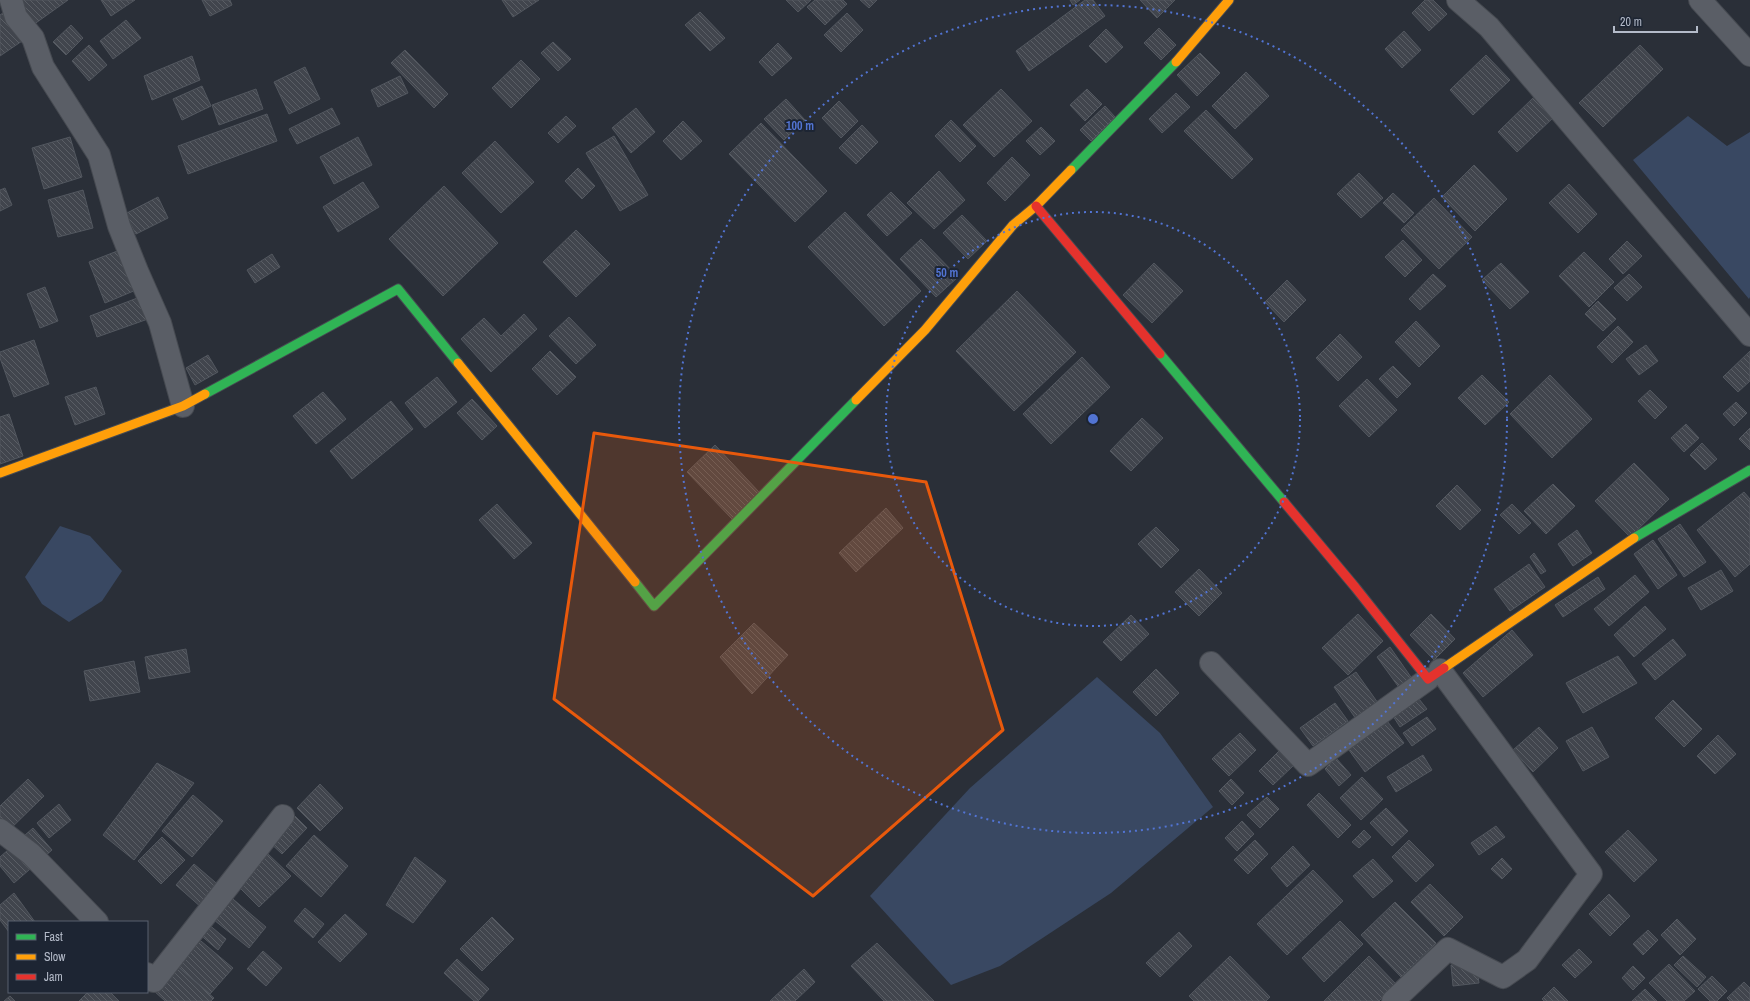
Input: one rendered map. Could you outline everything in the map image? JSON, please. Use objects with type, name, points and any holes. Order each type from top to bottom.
[{"type":"street","points":[[10,0],[16,17],[33,38],[43,67],[99,155],[120,226],[137,272],[160,323],[183,406]]},
{"type":"street","points":[[0,473],[183,406],[398,289],[654,606],[925,330],[1013,225],[1036,206],[1165,75],[1229,0]]},
{"type":"street","points":[[1458,0],[1489,27],[1750,335]]},
{"type":"street","points":[[1700,0],[1750,55]]},
{"type":"street","points":[[1036,206],[1355,587],[1434,675],[1591,874],[1528,960],[1503,977],[1448,949],[1393,1001]]},
{"type":"street","points":[[1211,663],[1308,765],[1434,675],[1643,532],[1747,477]]},
{"type":"street","points":[[148,975],[154,982],[283,816]]},
{"type":"street","points":[[0,830],[31,854],[96,921]]},
{"type":"highlighted area","points":[[594,433],[926,482],[1003,730],[813,896],[554,699]]},
{"type":"water","points":[[1688,116],[1727,146],[1750,132],[1749,299],[1633,160]]},
{"type":"water","points":[[60,526],[90,536],[122,571],[102,601],[69,622],[42,604],[25,577]]},
{"type":"water","points":[[1097,677],[1160,733],[1213,807],[1111,893],[1000,966],[951,985],[870,896],[970,788]]},
{"type":"building","points":[[22,0],[68,0],[33,25],[18,3]]},
{"type":"building","points":[[101,0],[135,0],[111,16]]},
{"type":"building","points":[[202,0],[230,0],[232,5],[210,16]]},
{"type":"building","points":[[502,0],[539,0],[513,17]]},
{"type":"building","points":[[786,0],[811,0],[798,12]]},
{"type":"building","points":[[815,0],[843,0],[847,4],[825,25],[807,7]]},
{"type":"building","points":[[860,0],[877,0],[869,8]]},
{"type":"building","points":[[1070,0],[1080,0],[1073,5]]},
{"type":"building","points":[[1085,0],[1093,0],[1105,16],[1029,71],[1016,51]]},
{"type":"building","points":[[1140,0],[1175,0],[1157,18]]},
{"type":"building","points":[[1425,0],[1433,0],[1447,14],[1429,31],[1412,13]]},
{"type":"building","points":[[6,11],[25,39],[0,56],[0,15]]},
{"type":"building","points":[[700,12],[725,38],[710,51],[685,25]]},
{"type":"building","points":[[847,13],[863,30],[841,52],[824,35]]},
{"type":"building","points":[[126,20],[141,38],[113,59],[100,41]]},
{"type":"building","points":[[71,25],[83,38],[66,55],[53,42]]},
{"type":"building","points":[[1159,28],[1176,45],[1161,60],[1144,43]]},
{"type":"building","points":[[1106,29],[1123,47],[1106,63],[1089,46]]},
{"type":"building","points":[[1404,31],[1421,50],[1402,68],[1385,49]]},
{"type":"building","points":[[553,42],[571,59],[558,71],[541,53]]},
{"type":"building","points":[[778,43],[792,58],[772,76],[759,62]]},
{"type":"building","points":[[89,45],[107,65],[89,81],[72,61]]},
{"type":"building","points":[[1640,45],[1663,69],[1603,127],[1579,103]]},
{"type":"building","points":[[405,50],[448,94],[434,108],[391,63]]},
{"type":"building","points":[[1200,53],[1220,73],[1197,96],[1177,75]]},
{"type":"building","points":[[1486,55],[1510,80],[1473,115],[1450,90]]},
{"type":"building","points":[[192,56],[200,80],[152,100],[144,76]]},
{"type":"building","points":[[521,60],[540,79],[511,108],[492,88]]},
{"type":"building","points":[[305,67],[320,99],[289,114],[274,82]]},
{"type":"building","points":[[1246,72],[1269,96],[1235,129],[1212,106]]},
{"type":"building","points":[[400,76],[408,93],[378,107],[371,90]]},
{"type":"building","points":[[202,86],[211,106],[182,120],[173,99]]},
{"type":"building","points":[[256,89],[263,109],[219,125],[212,105]]},
{"type":"building","points":[[1001,89],[1032,121],[994,157],[963,125]]},
{"type":"building","points":[[1087,89],[1102,104],[1085,121],[1070,105]]},
{"type":"building","points":[[1176,93],[1190,107],[1162,133],[1149,119]]},
{"type":"building","points":[[1535,96],[1554,117],[1517,152],[1498,132]]},
{"type":"building","points":[[786,99],[805,120],[784,140],[764,119]]},
{"type":"building","points":[[839,101],[858,121],[841,138],[822,118]]},
{"type":"building","points":[[1105,106],[1115,117],[1091,141],[1080,130]]},
{"type":"building","points":[[332,108],[340,124],[297,144],[289,129]]},
{"type":"building","points":[[636,108],[655,132],[631,153],[612,128]]},
{"type":"building","points":[[1206,110],[1253,159],[1232,179],[1184,131]]},
{"type":"building","points":[[267,114],[277,141],[188,174],[178,146]]},
{"type":"building","points":[[566,116],[576,126],[558,143],[548,133]]},
{"type":"building","points":[[951,120],[976,146],[960,162],[935,136]]},
{"type":"building","points":[[683,121],[702,141],[681,160],[663,141]]},
{"type":"building","points":[[761,123],[827,191],[795,222],[729,154]]},
{"type":"building","points":[[862,125],[878,142],[856,164],[839,148]]},
{"type":"building","points":[[1041,127],[1055,141],[1040,155],[1026,141]]},
{"type":"building","points":[[614,136],[648,195],[620,211],[586,153]]},
{"type":"building","points":[[70,137],[82,177],[44,189],[32,148]]},
{"type":"building","points":[[358,137],[372,165],[334,184],[320,157]]},
{"type":"building","points":[[495,141],[534,182],[501,213],[462,173]]},
{"type":"building","points":[[1012,157],[1030,175],[1005,201],[987,183]]},
{"type":"building","points":[[1474,165],[1507,199],[1475,231],[1442,197]]},
{"type":"building","points":[[578,168],[595,186],[582,199],[565,181]]},
{"type":"building","points":[[939,171],[965,200],[934,229],[907,203]]},
{"type":"building","points":[[1359,173],[1383,198],[1361,218],[1337,194]]},
{"type":"building","points":[[363,182],[379,207],[338,232],[323,207]]},
{"type":"building","points":[[1569,184],[1597,214],[1578,233],[1549,203]]},
{"type":"building","points":[[444,186],[498,243],[443,296],[389,239]]},
{"type":"building","points":[[5,188],[12,205],[0,211],[0,190]]},
{"type":"building","points":[[83,190],[93,228],[58,237],[48,200]]},
{"type":"building","points":[[891,192],[912,213],[887,236],[867,215]]},
{"type":"building","points":[[1393,193],[1414,213],[1404,223],[1383,203]]},
{"type":"building","points":[[158,197],[168,218],[136,234],[125,214]]},
{"type":"building","points":[[1434,198],[1472,237],[1439,269],[1401,230]]},
{"type":"building","points":[[845,212],[921,291],[884,326],[808,247]]},
{"type":"building","points":[[962,215],[987,241],[968,259],[943,233]]},
{"type":"building","points":[[576,230],[610,264],[576,297],[543,262]]},
{"type":"building","points":[[921,239],[958,277],[936,297],[900,259]]},
{"type":"building","points":[[1403,240],[1422,260],[1405,277],[1385,257]]},
{"type":"building","points":[[1627,241],[1642,256],[1623,274],[1609,259]]},
{"type":"building","points":[[120,250],[136,290],[105,303],[89,262]]},
{"type":"building","points":[[1584,252],[1614,282],[1589,307],[1559,276]]},
{"type":"building","points":[[272,254],[280,267],[255,283],[247,270]]},
{"type":"building","points":[[1154,263],[1183,291],[1152,323],[1123,295]]},
{"type":"building","points":[[1501,263],[1529,292],[1510,309],[1482,280]]},
{"type":"building","points":[[1433,274],[1446,286],[1420,310],[1409,299]]},
{"type":"building","points":[[1629,274],[1642,287],[1627,301],[1614,288]]},
{"type":"building","points":[[1287,280],[1306,300],[1284,322],[1265,302]]},
{"type":"building","points":[[45,287],[58,321],[40,328],[27,294]]},
{"type":"building","points":[[1017,291],[1076,352],[1014,411],[956,351]]},
{"type":"building","points":[[140,297],[148,319],[97,337],[90,316]]},
{"type":"building","points":[[1598,301],[1616,319],[1603,331],[1585,314]]},
{"type":"building","points":[[524,314],[537,329],[491,372],[461,339],[484,318],[501,336]]},
{"type":"building","points":[[569,317],[596,345],[576,364],[549,336]]},
{"type":"building","points":[[1416,321],[1440,346],[1419,367],[1395,342]]},
{"type":"building","points":[[1618,326],[1633,342],[1612,363],[1597,347]]},
{"type":"building","points":[[1340,334],[1362,357],[1338,381],[1316,358]]},
{"type":"building","points":[[34,340],[49,384],[14,397],[0,358],[0,352]]},
{"type":"building","points":[[1646,345],[1658,361],[1639,375],[1626,359]]},
{"type":"building","points":[[550,351],[576,377],[557,395],[532,369]]},
{"type":"building","points":[[1750,351],[1750,381],[1738,392],[1723,377]]},
{"type":"building","points":[[208,355],[218,372],[195,385],[186,368]]},
{"type":"building","points":[[1082,357],[1110,387],[1051,444],[1023,414]]},
{"type":"building","points":[[1393,366],[1411,384],[1397,398],[1379,379]]},
{"type":"building","points":[[1482,375],[1509,402],[1485,425],[1458,398]]},
{"type":"building","points":[[1550,375],[1592,419],[1552,458],[1510,414]]},
{"type":"building","points":[[437,377],[457,402],[425,428],[405,403]]},
{"type":"building","points":[[1367,379],[1397,410],[1369,437],[1339,406]]},
{"type":"building","points":[[96,387],[105,414],[75,425],[65,397]]},
{"type":"building","points":[[1650,390],[1667,407],[1655,419],[1638,401]]},
{"type":"building","points":[[323,392],[346,419],[316,444],[293,416]]},
{"type":"building","points":[[472,399],[497,426],[482,440],[457,413]]},
{"type":"building","points":[[391,401],[413,429],[352,479],[330,451]]},
{"type":"building","points":[[1736,402],[1747,413],[1734,426],[1723,414]]},
{"type":"building","points":[[9,414],[23,456],[0,464],[0,417]]},
{"type":"building","points":[[1142,418],[1163,438],[1131,471],[1110,451]]},
{"type":"building","points":[[1686,424],[1699,438],[1684,452],[1671,438]]},
{"type":"building","points":[[1750,428],[1750,450],[1739,439]]},
{"type":"building","points":[[1702,443],[1717,459],[1705,470],[1690,455]]},
{"type":"building","points":[[715,445],[759,492],[732,519],[687,472]]},
{"type":"building","points":[[1634,463],[1669,499],[1630,537],[1595,501]]},
{"type":"building","points":[[1553,484],[1575,506],[1546,534],[1524,511]]},
{"type":"building","points":[[1457,485],[1481,510],[1460,530],[1436,506]]},
{"type":"building","points":[[1744,492],[1750,499],[1750,564],[1735,577],[1697,530]]},
{"type":"building","points":[[497,504],[532,543],[514,559],[479,520]]},
{"type":"building","points":[[1512,504],[1531,523],[1519,534],[1500,515]]},
{"type":"building","points":[[886,508],[903,528],[856,572],[839,553]]},
{"type":"building","points":[[1680,524],[1706,562],[1684,577],[1658,539]]},
{"type":"building","points":[[1156,527],[1179,550],[1161,568],[1138,544]]},
{"type":"building","points":[[1577,530],[1592,553],[1573,566],[1558,544]]},
{"type":"building","points":[[1653,540],[1677,575],[1658,589],[1634,554]]},
{"type":"building","points":[[1534,553],[1546,571],[1541,574],[1530,557]]},
{"type":"building","points":[[1529,564],[1545,587],[1510,611],[1494,589]]},
{"type":"building","points":[[1199,569],[1222,593],[1199,616],[1175,592]]},
{"type":"building","points":[[1721,570],[1733,591],[1701,610],[1688,588]]},
{"type":"building","points":[[1635,575],[1649,592],[1609,626],[1594,609]]},
{"type":"building","points":[[1598,577],[1605,589],[1563,617],[1555,605]]},
{"type":"building","points":[[1645,606],[1666,629],[1634,657],[1614,635]]},
{"type":"building","points":[[1358,614],[1383,641],[1348,675],[1322,648]]},
{"type":"building","points":[[1431,614],[1455,639],[1434,660],[1410,635]]},
{"type":"building","points":[[1131,615],[1149,634],[1121,661],[1103,642]]},
{"type":"building","points":[[754,623],[788,655],[752,694],[720,657]]},
{"type":"building","points":[[1512,630],[1533,655],[1483,697],[1463,673]]},
{"type":"building","points":[[1673,639],[1686,655],[1655,680],[1642,664]]},
{"type":"building","points":[[1390,647],[1413,680],[1400,689],[1377,657]]},
{"type":"building","points":[[186,649],[190,672],[149,679],[145,657]]},
{"type":"building","points":[[1618,656],[1637,683],[1583,713],[1566,683]]},
{"type":"building","points":[[134,661],[140,692],[90,701],[84,671]]},
{"type":"building","points":[[1156,669],[1179,693],[1156,716],[1133,692]]},
{"type":"building","points":[[1356,672],[1378,703],[1356,719],[1334,687]]},
{"type":"building","points":[[1419,699],[1427,709],[1400,727],[1393,716]]},
{"type":"building","points":[[1673,700],[1702,729],[1684,747],[1655,718]]},
{"type":"building","points":[[1335,703],[1348,721],[1313,746],[1300,728]]},
{"type":"building","points":[[1384,717],[1404,743],[1365,772],[1346,746]]},
{"type":"building","points":[[1427,717],[1436,729],[1412,746],[1403,733]]},
{"type":"building","points":[[1539,727],[1558,748],[1533,772],[1513,750]]},
{"type":"building","points":[[1592,727],[1609,757],[1583,771],[1566,741]]},
{"type":"building","points":[[1240,733],[1256,750],[1229,776],[1212,759]]},
{"type":"building","points":[[1718,735],[1736,754],[1715,774],[1697,756]]},
{"type":"building","points":[[1280,750],[1294,765],[1273,785],[1259,771]]},
{"type":"building","points":[[1423,755],[1432,770],[1396,792],[1387,777]]},
{"type":"building","points":[[1336,758],[1351,775],[1339,786],[1325,769]]},
{"type":"building","points":[[157,763],[194,783],[134,860],[103,835]]},
{"type":"building","points":[[1362,777],[1383,799],[1361,820],[1340,798]]},
{"type":"building","points":[[28,779],[44,796],[0,839],[0,806]]},
{"type":"building","points":[[1231,779],[1244,793],[1232,805],[1219,791]]},
{"type":"building","points":[[320,784],[343,808],[320,831],[297,808]]},
{"type":"building","points":[[1319,793],[1351,825],[1338,838],[1307,805]]},
{"type":"building","points":[[193,795],[223,821],[192,857],[162,831]]},
{"type":"building","points":[[1267,797],[1279,809],[1260,828],[1247,815]]},
{"type":"building","points":[[59,804],[71,820],[49,838],[37,823]]},
{"type":"building","points":[[1386,808],[1408,831],[1392,846],[1370,823]]},
{"type":"building","points":[[292,813],[307,828],[282,854],[266,839]]},
{"type":"building","points":[[1242,821],[1254,834],[1237,851],[1225,838]]},
{"type":"building","points":[[1496,826],[1505,837],[1479,855],[1471,843]]},
{"type":"building","points":[[33,828],[52,850],[14,883],[0,866],[0,857]]},
{"type":"building","points":[[1364,830],[1371,837],[1359,848],[1352,842]]},
{"type":"building","points":[[1628,830],[1657,860],[1634,882],[1605,852]]},
{"type":"building","points":[[314,835],[348,866],[321,897],[286,866]]},
{"type":"building","points":[[162,837],[185,860],[161,884],[138,861]]},
{"type":"building","points":[[1255,840],[1268,854],[1248,874],[1234,860]]},
{"type":"building","points":[[1409,840],[1434,865],[1416,882],[1392,857]]},
{"type":"building","points":[[1293,846],[1310,865],[1287,887],[1271,868]]},
{"type":"building","points":[[266,852],[291,876],[259,907],[235,883]]},
{"type":"building","points":[[415,857],[446,881],[413,923],[386,905]]},
{"type":"building","points":[[1502,858],[1512,869],[1502,879],[1491,869]]},
{"type":"building","points":[[1373,859],[1393,881],[1373,898],[1353,876]]},
{"type":"building","points":[[194,864],[222,888],[202,908],[176,885]]},
{"type":"building","points":[[1313,870],[1343,901],[1287,955],[1257,924]]},
{"type":"building","points":[[1430,884],[1463,917],[1444,936],[1411,902]]},
{"type":"building","points":[[14,893],[34,921],[8,921],[8,931],[0,920],[0,905]]},
{"type":"building","points":[[227,894],[266,927],[249,948],[209,916]]},
{"type":"building","points":[[1609,894],[1630,916],[1610,936],[1589,914]]},
{"type":"building","points":[[1395,902],[1436,943],[1401,977],[1361,935]]},
{"type":"building","points":[[305,908],[324,924],[313,938],[294,921]]},
{"type":"building","points":[[345,914],[367,934],[340,962],[318,942]]},
{"type":"building","points":[[492,917],[514,939],[482,971],[460,949]]},
{"type":"building","points":[[1677,919],[1696,939],[1680,955],[1661,935]]},
{"type":"building","points":[[1340,921],[1363,944],[1324,982],[1302,958]]},
{"type":"building","points":[[207,923],[226,939],[218,950],[198,933]]},
{"type":"building","points":[[1648,930],[1658,940],[1643,955],[1633,944]]},
{"type":"building","points":[[1179,932],[1192,946],[1160,977],[1146,963]]},
{"type":"building","points":[[195,936],[233,968],[210,994],[173,962]]},
{"type":"building","points":[[877,943],[934,1001],[884,1001],[851,966]]},
{"type":"building","points":[[1579,949],[1592,962],[1575,978],[1562,965]]},
{"type":"building","points":[[263,951],[282,968],[266,986],[247,969]]},
{"type":"building","points":[[1230,956],[1270,997],[1266,1001],[1194,1001],[1189,996]]},
{"type":"building","points":[[1369,956],[1396,984],[1379,1001],[1324,1001]]},
{"type":"building","points":[[1683,956],[1706,977],[1697,987],[1674,965]]},
{"type":"building","points":[[457,959],[489,989],[478,1001],[474,1001],[444,973]]},
{"type":"building","points":[[1476,962],[1479,983],[1453,986],[1451,965]]},
{"type":"building","points":[[1669,964],[1695,991],[1684,1001],[1667,1001],[1649,983]]},
{"type":"building","points":[[176,965],[214,998],[211,1001],[165,1001],[154,991]]},
{"type":"building","points":[[1633,966],[1645,978],[1633,990],[1622,978]]},
{"type":"building","points":[[804,969],[815,982],[795,1001],[770,1001]]},
{"type":"building","points":[[1712,976],[1727,991],[1717,1001],[1710,1001],[1698,989]]},
{"type":"building","points":[[1744,982],[1750,988],[1750,1001],[1730,1001],[1727,998]]},
{"type":"building","points":[[1554,987],[1568,1001],[1544,1001],[1542,999]]},
{"type":"building","points":[[1645,989],[1657,1001],[1632,1001]]},
{"type":"building","points":[[87,993],[111,993],[119,1001],[79,1001]]},
{"type":"building","points":[[10,996],[15,1001],[4,1001]]},
{"type":"traffic: fast","points":[[1071,170],[1176,62]]},
{"type":"traffic: fast","points":[[205,394],[398,289],[458,363]]},
{"type":"traffic: fast","points":[[1160,354],[1284,502]]},
{"type":"traffic: fast","points":[[635,582],[654,606],[856,400]]},
{"type":"traffic: fast","points":[[1634,538],[1750,470]]},
{"type":"traffic: slow","points":[[1176,62],[1229,0]]},
{"type":"traffic: slow","points":[[856,400],[925,330],[1013,225],[1036,206],[1071,170]]},
{"type":"traffic: slow","points":[[458,363],[635,582]]},
{"type":"traffic: slow","points":[[0,473],[183,406],[205,394]]},
{"type":"traffic: slow","points":[[1444,668],[1634,538]]},
{"type":"traffic: jam","points":[[1036,206],[1160,354]]},
{"type":"traffic: jam","points":[[1284,502],[1355,587],[1428,679],[1444,668]]}]
